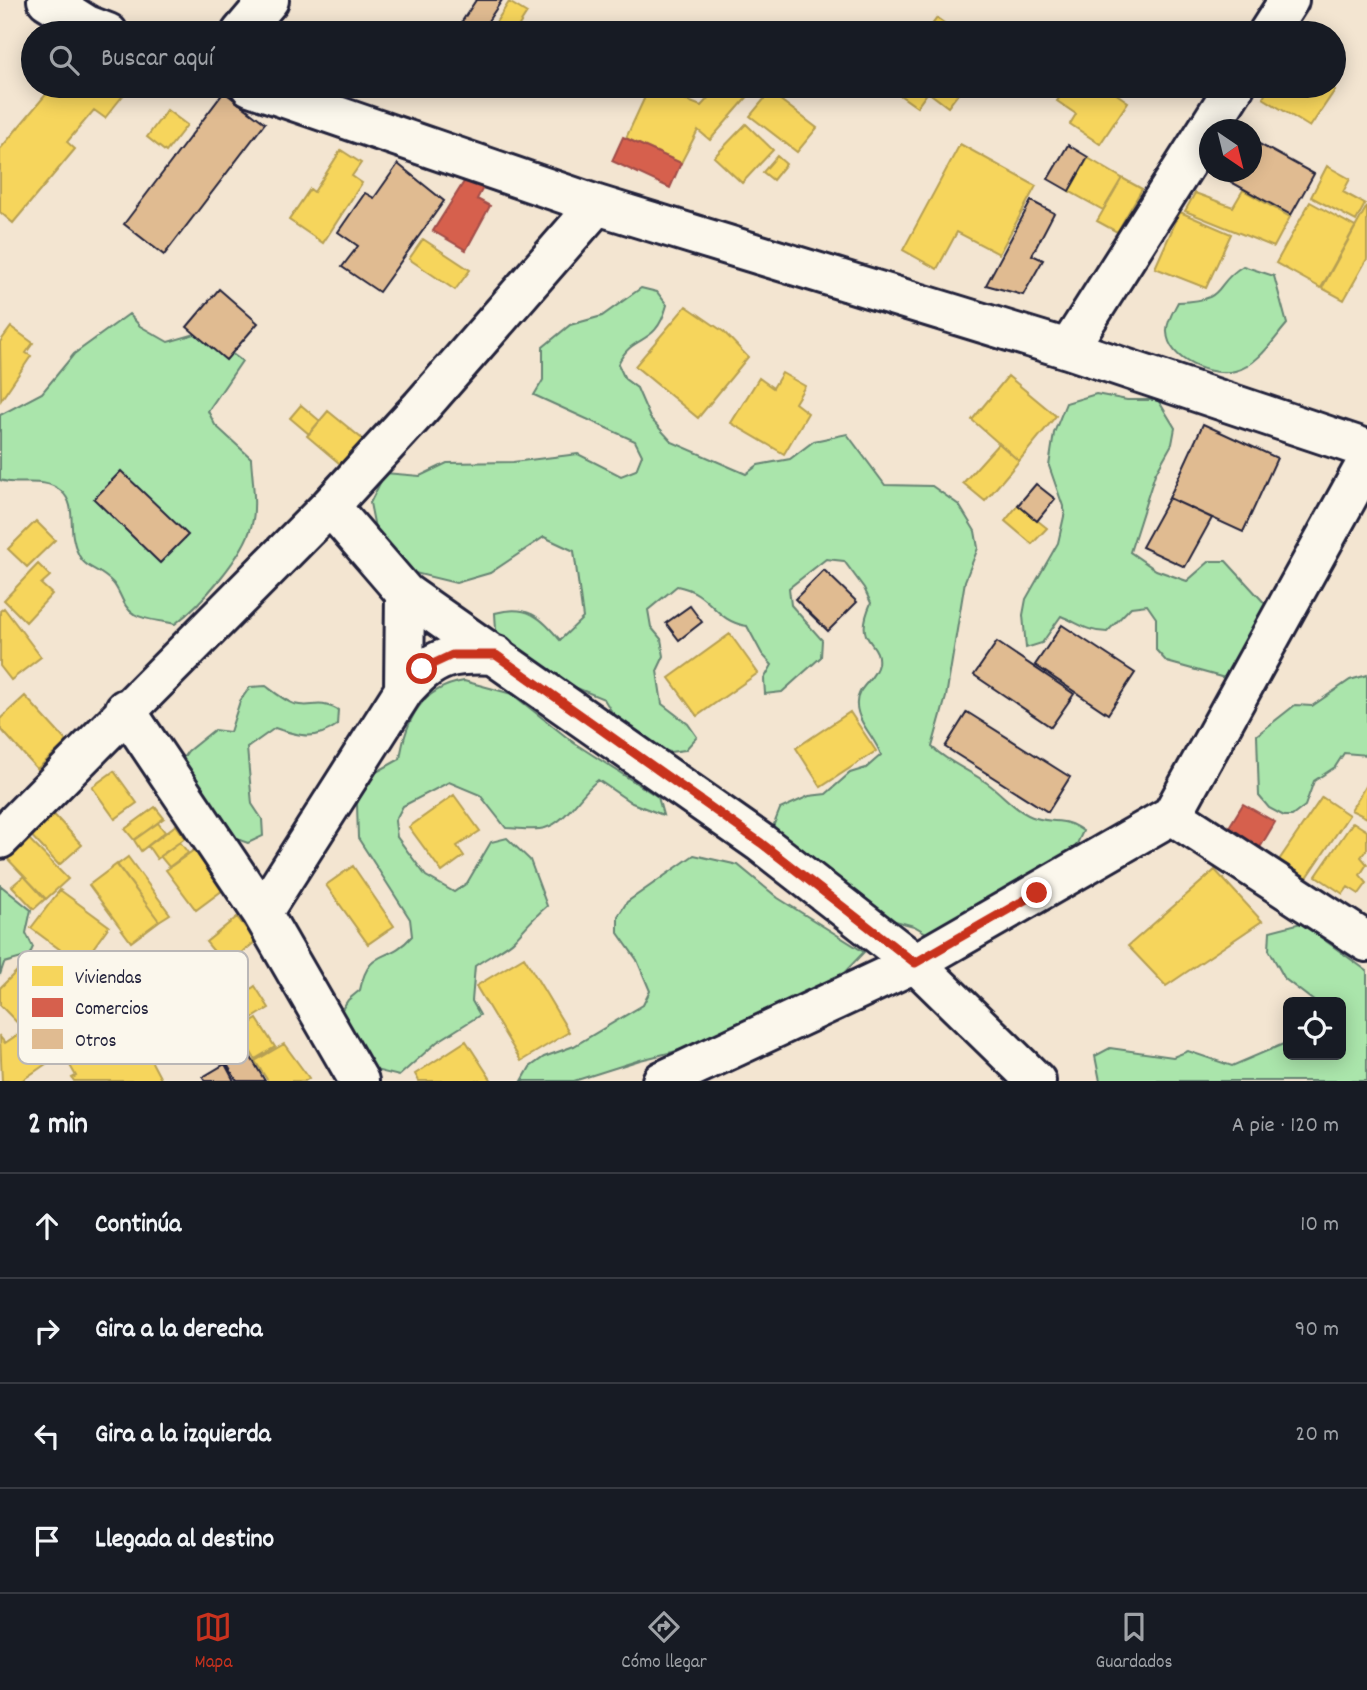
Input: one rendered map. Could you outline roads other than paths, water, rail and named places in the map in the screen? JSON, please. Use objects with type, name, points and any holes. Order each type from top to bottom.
[{"type":"street","points":[[47,0],[80,21]]},
{"type":"street","points":[[251,21],[269,0]]},
{"type":"street","points":[[1276,21],[1289,0]]},
{"type":"street","points":[[285,98],[597,205],[1068,349],[1367,449]]},
{"type":"street","points":[[1068,349],[1227,98]]},
{"type":"street","points":[[0,839],[125,709],[330,506],[421,407],[597,205]]},
{"type":"street","points":[[662,1081],[915,963],[1172,816],[1367,462]]},
{"type":"street","points":[[330,506],[405,593],[761,843],[915,963],[1036,1081]]},
{"type":"street","points":[[404,690],[405,593]]},
{"type":"street","points":[[262,913],[404,690],[422,669],[452,655],[496,655]]},
{"type":"street","points":[[125,709],[262,913],[359,1081]]},
{"type":"street","points":[[1172,816],[1367,942]]}]
